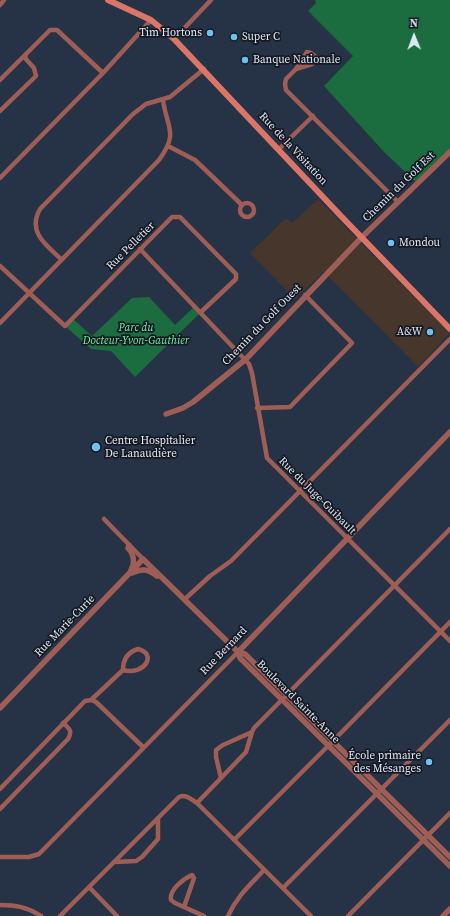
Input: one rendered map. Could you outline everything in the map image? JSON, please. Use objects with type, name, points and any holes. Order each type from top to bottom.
[{"type":"main road","name":"Rue de la Visitation","points":[[108,0],[151,20],[174,39],[450,329]]},
{"type":"street","points":[[0,5],[4,0]]},
{"type":"street","points":[[174,39],[212,0]]},
{"type":"street","points":[[0,178],[103,73],[151,20]]},
{"type":"street","points":[[0,80],[50,30],[57,30],[103,73]]},
{"type":"street","points":[[0,111],[36,76],[34,68],[24,58],[26,54]]},
{"type":"street","points":[[296,69],[286,79],[286,90],[398,202]]},
{"type":"street","points":[[61,259],[42,241],[38,235],[36,216],[40,209],[133,114],[146,104],[163,100],[177,92],[204,70]]},
{"type":"street","points":[[0,323],[159,160],[170,140],[170,132],[163,100]]},
{"type":"street","points":[[279,149],[313,116]]},
{"type":"street","points":[[168,146],[195,160],[242,205]]},
{"type":"street","name":"Chemin du Golf Est","points":[[362,237],[450,152]]},
{"type":"street","name":"Rue Pelletier","points":[[0,266],[65,326],[172,217],[180,217],[236,274],[236,279],[201,312]]},
{"type":"street","name":"Chemin du Golf Ouest","points":[[166,414],[183,408],[198,399],[246,359],[305,295],[362,237]]},
{"type":"street","name":"Rue du Juge-Guibault","points":[[140,249],[246,359],[252,374],[267,458],[299,492],[395,585],[450,641]]},
{"type":"street","points":[[257,408],[290,407],[352,343],[305,295]]},
{"type":"street","points":[[185,599],[210,576],[231,561],[450,339]]},
{"type":"street","name":"Rue Bernard","points":[[0,858],[29,857],[39,854],[238,652],[450,432]]},
{"type":"street","name":"Boulevard Sainte-Anne","points":[[104,519],[238,652],[240,658],[333,741],[379,792]]},
{"type":"street","points":[[221,778],[216,757],[216,750],[223,745],[252,732],[450,529]]},
{"type":"street","points":[[127,576],[132,568],[133,562],[132,552],[128,548],[129,545]]},
{"type":"street","name":"Rue Marie-Curie","points":[[0,708],[143,559]]},
{"type":"street","points":[[127,576],[137,570],[145,569],[165,580]]},
{"type":"street","points":[[234,840],[450,622]]},
{"type":"street","points":[[91,700],[123,670],[125,659],[132,651],[138,649],[147,654],[147,662],[138,670],[131,672],[123,670]]},
{"type":"street","name":"Boulevard Sainte-Anne","points":[[285,698],[328,746],[426,837],[450,857]]},
{"type":"street","points":[[0,789],[85,701],[91,700],[96,702],[144,748]]},
{"type":"street","points":[[283,888],[450,720]]},
{"type":"street","points":[[0,809],[68,739],[71,732],[70,728],[63,723]]},
{"type":"street","points":[[197,803],[246,752],[252,732]]},
{"type":"street","points":[[60,916],[180,796],[188,797],[197,803],[311,916]]},
{"type":"street","points":[[348,916],[450,813]]},
{"type":"street","points":[[114,862],[134,862],[142,857],[158,839],[158,818]]},
{"type":"street","name":"Boulevard Sainte-Anne","points":[[426,837],[450,866]]},
{"type":"street","points":[[230,915],[237,898],[264,870]]},
{"type":"street","points":[[184,907],[194,883],[194,878],[192,875],[187,877],[171,895],[171,900],[184,907],[204,916]]},
{"type":"street","points":[[88,887],[117,916]]},
{"type":"street","points":[[0,906],[25,907],[41,916]]},
{"type":"street","points":[[443,916],[450,909]]},
{"type":"shaded area","points":[[318,199],[450,333],[418,367],[324,272],[295,299],[250,253],[286,218],[292,223]]},
{"type":"green space","points":[[315,0],[450,0],[450,152],[417,183],[385,153],[324,86],[353,56],[308,11],[316,3]]},
{"type":"green space","name":"Parc du Docteur-Yvon-Gauthier","points":[[149,297],[175,325],[195,306],[201,312],[135,377],[111,351],[91,349],[65,326],[72,318],[92,336],[132,298]]},
{"type":"place","name":"Tim Hortons","points":[[210,33]]},
{"type":"place","name":"Super C","points":[[234,37]]},
{"type":"place","name":"Banque Nationale","points":[[245,60]]},
{"type":"place","name":"Mondou","points":[[391,243]]},
{"type":"place","name":"A&W","points":[[430,332]]},
{"type":"place","name":"Centre Hospitalier De Lanaudière","points":[[96,447]]},
{"type":"place","name":"École primaire des Mésanges","points":[[429,762]]}]
